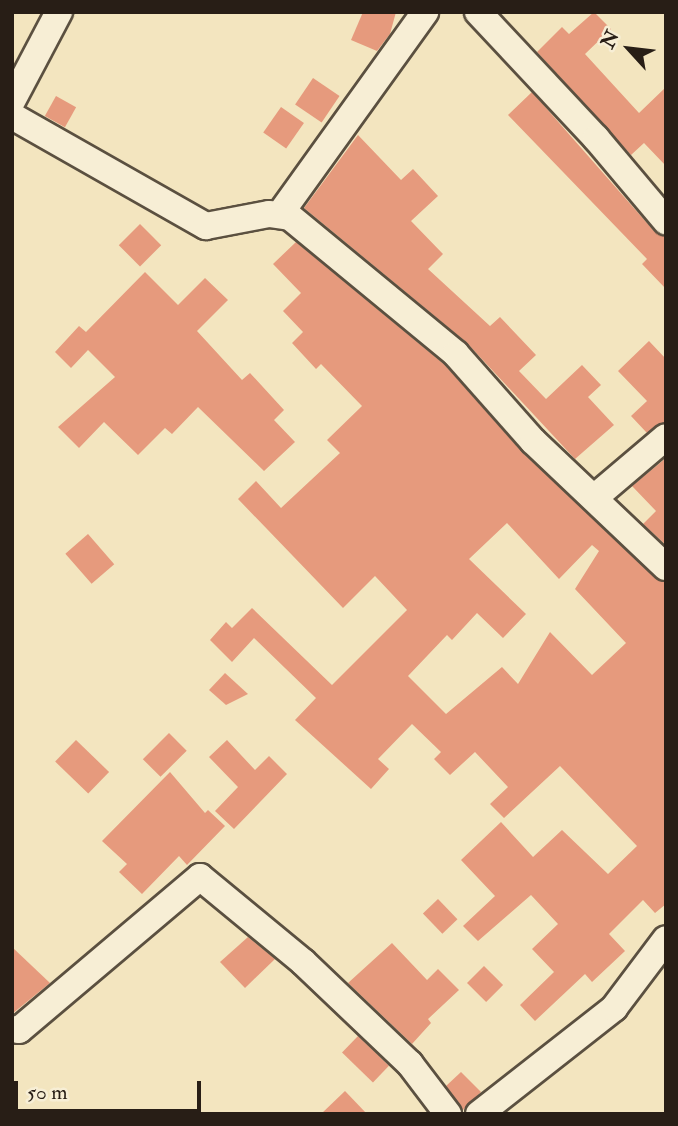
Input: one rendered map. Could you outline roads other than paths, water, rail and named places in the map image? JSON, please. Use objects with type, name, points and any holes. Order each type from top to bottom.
[{"type":"street","points":[[12,102],[59,12]]},
{"type":"street","points":[[12,116],[206,226],[280,214],[425,12]]},
{"type":"street","points":[[478,12],[596,138],[666,221]]},
{"type":"street","points":[[280,214],[370,281],[456,354],[533,441],[666,567]]},
{"type":"street","points":[[594,498],[666,437]]},
{"type":"street","points":[[12,1029],[19,1030],[200,877],[303,962],[391,1045],[448,1114]]},
{"type":"street","points":[[479,1114],[614,1008],[666,939]]}]
